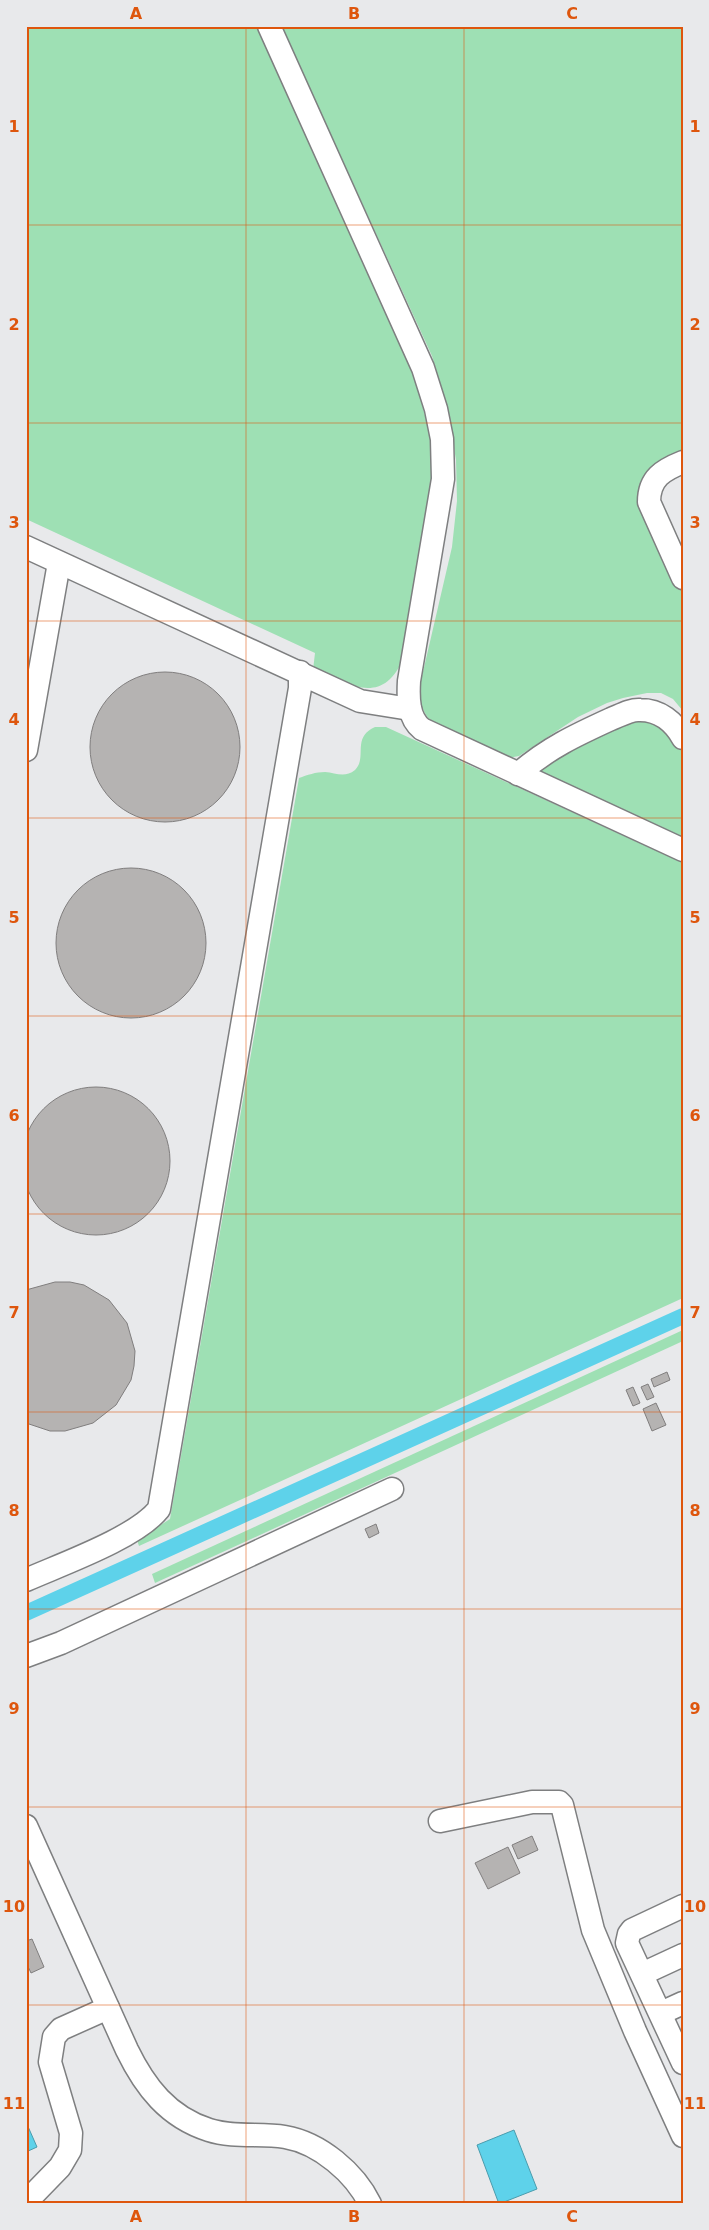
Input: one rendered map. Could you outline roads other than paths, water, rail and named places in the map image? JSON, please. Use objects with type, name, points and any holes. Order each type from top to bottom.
[{"type":"lane","points":[[269,26],[423,368],[436,409],[443,459],[442,486],[409,682],[408,701],[415,721],[422,729],[683,850]]},
{"type":"lane","points":[[683,462],[659,474],[649,491],[649,502],[683,578]]},
{"type":"lane","points":[[26,547],[360,701],[410,709]]},
{"type":"lane","points":[[26,750],[59,563]]},
{"type":"lane","points":[[26,1580],[128,1533],[146,1522],[158,1509],[300,688],[300,672]]},
{"type":"lane","points":[[518,774],[555,745],[621,715],[639,709],[665,716],[676,726],[683,738]]},
{"type":"lane","points":[[26,1656],[61,1643],[392,1488]]},
{"type":"lane","points":[[440,1822],[532,1802],[559,1802],[562,1805],[594,1930],[635,2031],[683,2136]]},
{"type":"lane","points":[[26,1826],[140,2077],[171,2109],[191,2123],[210,2131],[226,2134],[286,2138],[304,2143],[320,2151],[348,2174],[370,2204]]},
{"type":"lane","points":[[681,2055],[627,1943],[632,1930],[683,1906]]},
{"type":"lane","points":[[642,1974],[683,1955]]},
{"type":"lane","points":[[660,2014],[683,2003]]},
{"type":"lane","points":[[26,2202],[60,2167],[70,2150],[70,2133],[50,2062],[54,2037],[61,2029],[108,2008]]},
{"type":"water","points":[[26,2122],[37,2147],[26,2152]]},
{"type":"water","points":[[514,2130],[537,2189],[499,2204],[477,2145]]},
{"type":"waterway","points":[[26,1613],[683,1316]]}]
